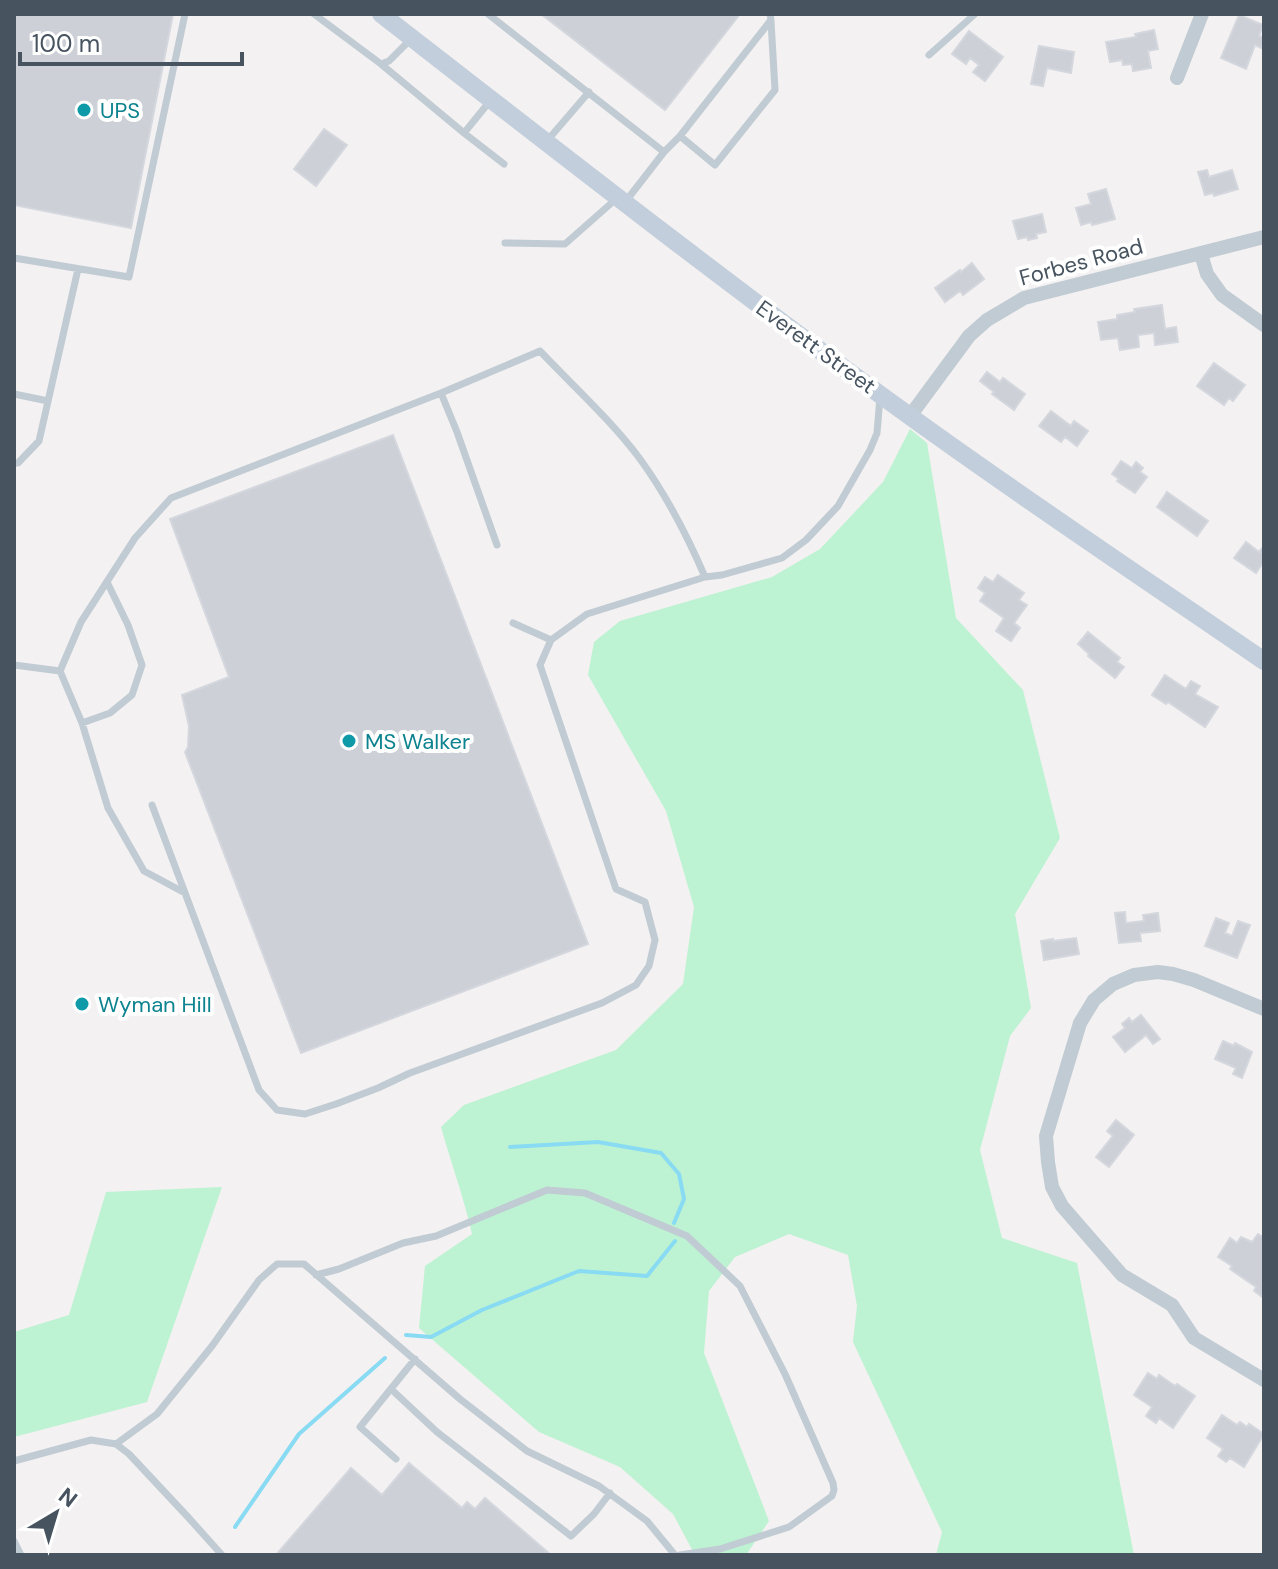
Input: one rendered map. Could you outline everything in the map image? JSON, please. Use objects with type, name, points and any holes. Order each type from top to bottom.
[{"type":"street","name":"Everett Street","points":[[381,14],[880,395],[1264,661]]},
{"type":"street","points":[[1177,78],[1202,14]]},
{"type":"street","name":"Forbes Road","points":[[910,416],[969,336],[1005,307],[1024,298],[1264,237]]},
{"type":"street","points":[[1201,254],[1207,274],[1222,295],[1264,325]]},
{"type":"street","points":[[1264,1009],[1183,976],[1158,972],[1134,975],[1113,984],[1094,1000],[1080,1023],[1046,1136],[1052,1187],[1062,1206],[1122,1275],[1172,1305],[1194,1338],[1264,1380]]},
{"type":"lane","points":[[14,258],[129,277],[185,14]]},
{"type":"lane","points":[[314,14],[504,164]]},
{"type":"lane","points":[[488,14],[664,152]]},
{"type":"lane","points":[[929,55],[975,14]]},
{"type":"lane","points":[[680,136],[715,165],[775,90],[771,17]]},
{"type":"lane","points":[[505,243],[565,244],[621,200],[680,136],[771,17]]},
{"type":"lane","points":[[381,64],[389,61],[412,38]]},
{"type":"lane","points":[[546,142],[589,92]]},
{"type":"lane","points":[[464,133],[491,100]]},
{"type":"lane","points":[[14,463],[18,463],[39,441],[78,269]]},
{"type":"lane","points":[[185,893],[144,871],[108,808],[82,723],[60,671],[81,622],[135,538],[171,498],[540,351],[638,457],[664,494],[688,537],[705,577]]},
{"type":"lane","points":[[441,393],[497,545]]},
{"type":"lane","points":[[14,394],[48,401]]},
{"type":"lane","points":[[152,805],[259,1090],[277,1110],[305,1114],[336,1104],[410,1073],[602,1003],[636,985],[649,966],[655,940],[645,902],[616,889],[540,665],[551,640],[587,614],[705,577],[782,558],[806,540],[838,506],[870,450],[877,433],[880,395]]},
{"type":"lane","points":[[82,723],[110,713],[132,695],[142,665],[128,625],[107,582]]},
{"type":"lane","points":[[513,623],[551,640]]},
{"type":"lane","points":[[14,665],[60,671]]},
{"type":"lane","points":[[116,1444],[157,1414],[212,1346],[259,1280],[277,1264],[304,1264],[316,1275],[415,1359],[460,1399],[527,1451],[610,1493],[647,1521],[678,1555],[720,1549],[789,1527],[832,1496],[834,1490],[785,1374],[740,1286],[687,1236],[585,1193],[547,1190],[436,1236],[403,1243],[316,1275]]},
{"type":"lane","points":[[396,1459],[360,1427],[415,1359]]},
{"type":"lane","points":[[391,1389],[437,1432],[571,1536],[610,1493]]},
{"type":"lane","points":[[14,1461],[91,1440],[116,1444],[129,1454],[222,1555]]},
{"type":"lane","points":[[14,1541],[21,1555]]},
{"type":"green space","points":[[910,429],[927,443],[956,618],[1023,690],[1060,838],[1015,914],[1031,1008],[1010,1036],[980,1150],[1002,1238],[1077,1263],[1134,1555],[936,1555],[942,1532],[853,1342],[857,1306],[848,1255],[789,1234],[735,1257],[709,1291],[704,1353],[769,1521],[746,1555],[695,1555],[673,1514],[620,1467],[539,1432],[419,1328],[425,1266],[472,1234],[441,1127],[464,1105],[616,1050],[683,984],[694,907],[666,811],[588,675],[594,642],[620,621],[772,577],[820,549],[883,482]]},
{"type":"green space","points":[[222,1187],[147,1402],[14,1437],[14,1332],[69,1315],[106,1192]]},
{"type":"building","name":"UPS","points":[[14,14],[173,14],[131,228],[14,205]]},
{"type":"building","points":[[541,14],[740,14],[665,110]]},
{"type":"building","points":[[1239,15],[1263,25],[1259,36],[1264,41],[1261,48],[1255,45],[1246,69],[1221,58]]},
{"type":"building","points":[[1154,30],[1158,49],[1148,51],[1151,68],[1133,71],[1132,64],[1123,65],[1122,60],[1110,62],[1106,42],[1136,37],[1135,34]]},
{"type":"building","points":[[969,31],[1003,57],[985,81],[973,72],[979,65],[970,58],[966,64],[952,54]]},
{"type":"building","points":[[1039,46],[1074,52],[1071,73],[1047,68],[1043,86],[1031,84]]},
{"type":"building","points":[[324,129],[347,145],[316,186],[294,169]]},
{"type":"building","points":[[1207,170],[1209,177],[1232,170],[1238,189],[1214,196],[1213,193],[1205,195],[1198,172]]},
{"type":"building","points":[[1106,189],[1115,219],[1081,225],[1076,208],[1091,204],[1088,194]]},
{"type":"building","points":[[1042,214],[1046,232],[1036,234],[1037,238],[1018,239],[1013,221]]},
{"type":"building","points":[[972,263],[984,279],[963,295],[960,291],[945,302],[935,288]]},
{"type":"building","points":[[1162,305],[1165,329],[1176,327],[1178,342],[1155,345],[1154,333],[1138,335],[1139,347],[1120,350],[1118,338],[1101,340],[1098,322],[1117,319],[1117,315],[1135,312],[1134,309]]},
{"type":"building","points":[[1214,363],[1245,385],[1233,401],[1229,398],[1224,405],[1197,386]]},
{"type":"building","points":[[987,372],[1000,382],[1003,378],[1025,394],[1014,410],[980,381]]},
{"type":"building","points":[[1051,411],[1071,426],[1074,421],[1088,431],[1077,446],[1065,437],[1061,442],[1039,426]]},
{"type":"building","name":"MS Walker","points":[[393,435],[588,944],[301,1053],[185,752],[189,726],[182,695],[229,677],[170,519]]},
{"type":"building","points":[[1121,461],[1132,468],[1136,462],[1143,468],[1140,472],[1147,477],[1135,493],[1112,474]]},
{"type":"building","points":[[1167,492],[1208,521],[1197,536],[1157,507]]},
{"type":"building","points":[[1246,542],[1259,552],[1264,546],[1264,561],[1256,573],[1234,558]]},
{"type":"building","points":[[998,575],[1024,593],[1019,600],[1027,605],[1014,623],[1020,628],[1011,641],[996,631],[1004,618],[980,601],[985,593],[978,588],[985,577],[993,582]]},
{"type":"building","points":[[1088,632],[1120,658],[1117,662],[1124,667],[1115,678],[1078,644]]},
{"type":"building","points":[[1165,675],[1186,689],[1191,681],[1200,686],[1195,694],[1218,707],[1205,727],[1152,695]]},
{"type":"building","points":[[1125,912],[1126,923],[1144,921],[1143,915],[1158,913],[1160,931],[1140,933],[1141,941],[1119,943],[1115,913]]},
{"type":"building","points":[[1216,918],[1229,923],[1225,933],[1232,936],[1238,921],[1250,925],[1237,958],[1205,946]]},
{"type":"building","points":[[1076,938],[1079,954],[1044,960],[1041,941]]},
{"type":"building","points":[[1141,1015],[1160,1039],[1153,1044],[1146,1035],[1125,1052],[1113,1037],[1125,1028],[1122,1024],[1129,1018],[1132,1022]]},
{"type":"building","points":[[1223,1041],[1252,1052],[1242,1078],[1233,1074],[1236,1068],[1215,1059]]},
{"type":"building","points":[[1116,1120],[1134,1135],[1109,1167],[1096,1157],[1113,1136],[1107,1131]]},
{"type":"building","points":[[1258,1234],[1264,1238],[1264,1298],[1254,1291],[1256,1287],[1218,1257],[1230,1238],[1237,1243],[1241,1237],[1252,1242]]},
{"type":"building","points":[[1148,1373],[1157,1379],[1159,1375],[1195,1396],[1173,1428],[1159,1418],[1156,1423],[1146,1416],[1152,1407],[1134,1395]]},
{"type":"building","points":[[1222,1415],[1237,1425],[1240,1422],[1247,1427],[1249,1424],[1264,1434],[1244,1467],[1230,1458],[1226,1462],[1218,1456],[1223,1449],[1207,1438]]},
{"type":"building","points":[[409,1463],[462,1508],[467,1502],[475,1509],[485,1498],[551,1555],[276,1555],[351,1468],[382,1495]]},
{"type":"waterway","points":[[510,1147],[598,1142],[661,1153],[679,1174],[684,1199],[674,1223]]},
{"type":"waterway","points":[[406,1335],[431,1337],[482,1310],[579,1271],[647,1276],[675,1241]]},
{"type":"waterway","points":[[235,1527],[299,1434],[385,1358]]},
{"type":"place","name":"UPS","points":[[84,110]]},
{"type":"place","name":"MS Walker","points":[[349,741]]},
{"type":"place","name":"Wyman Hill","points":[[82,1004]]}]
